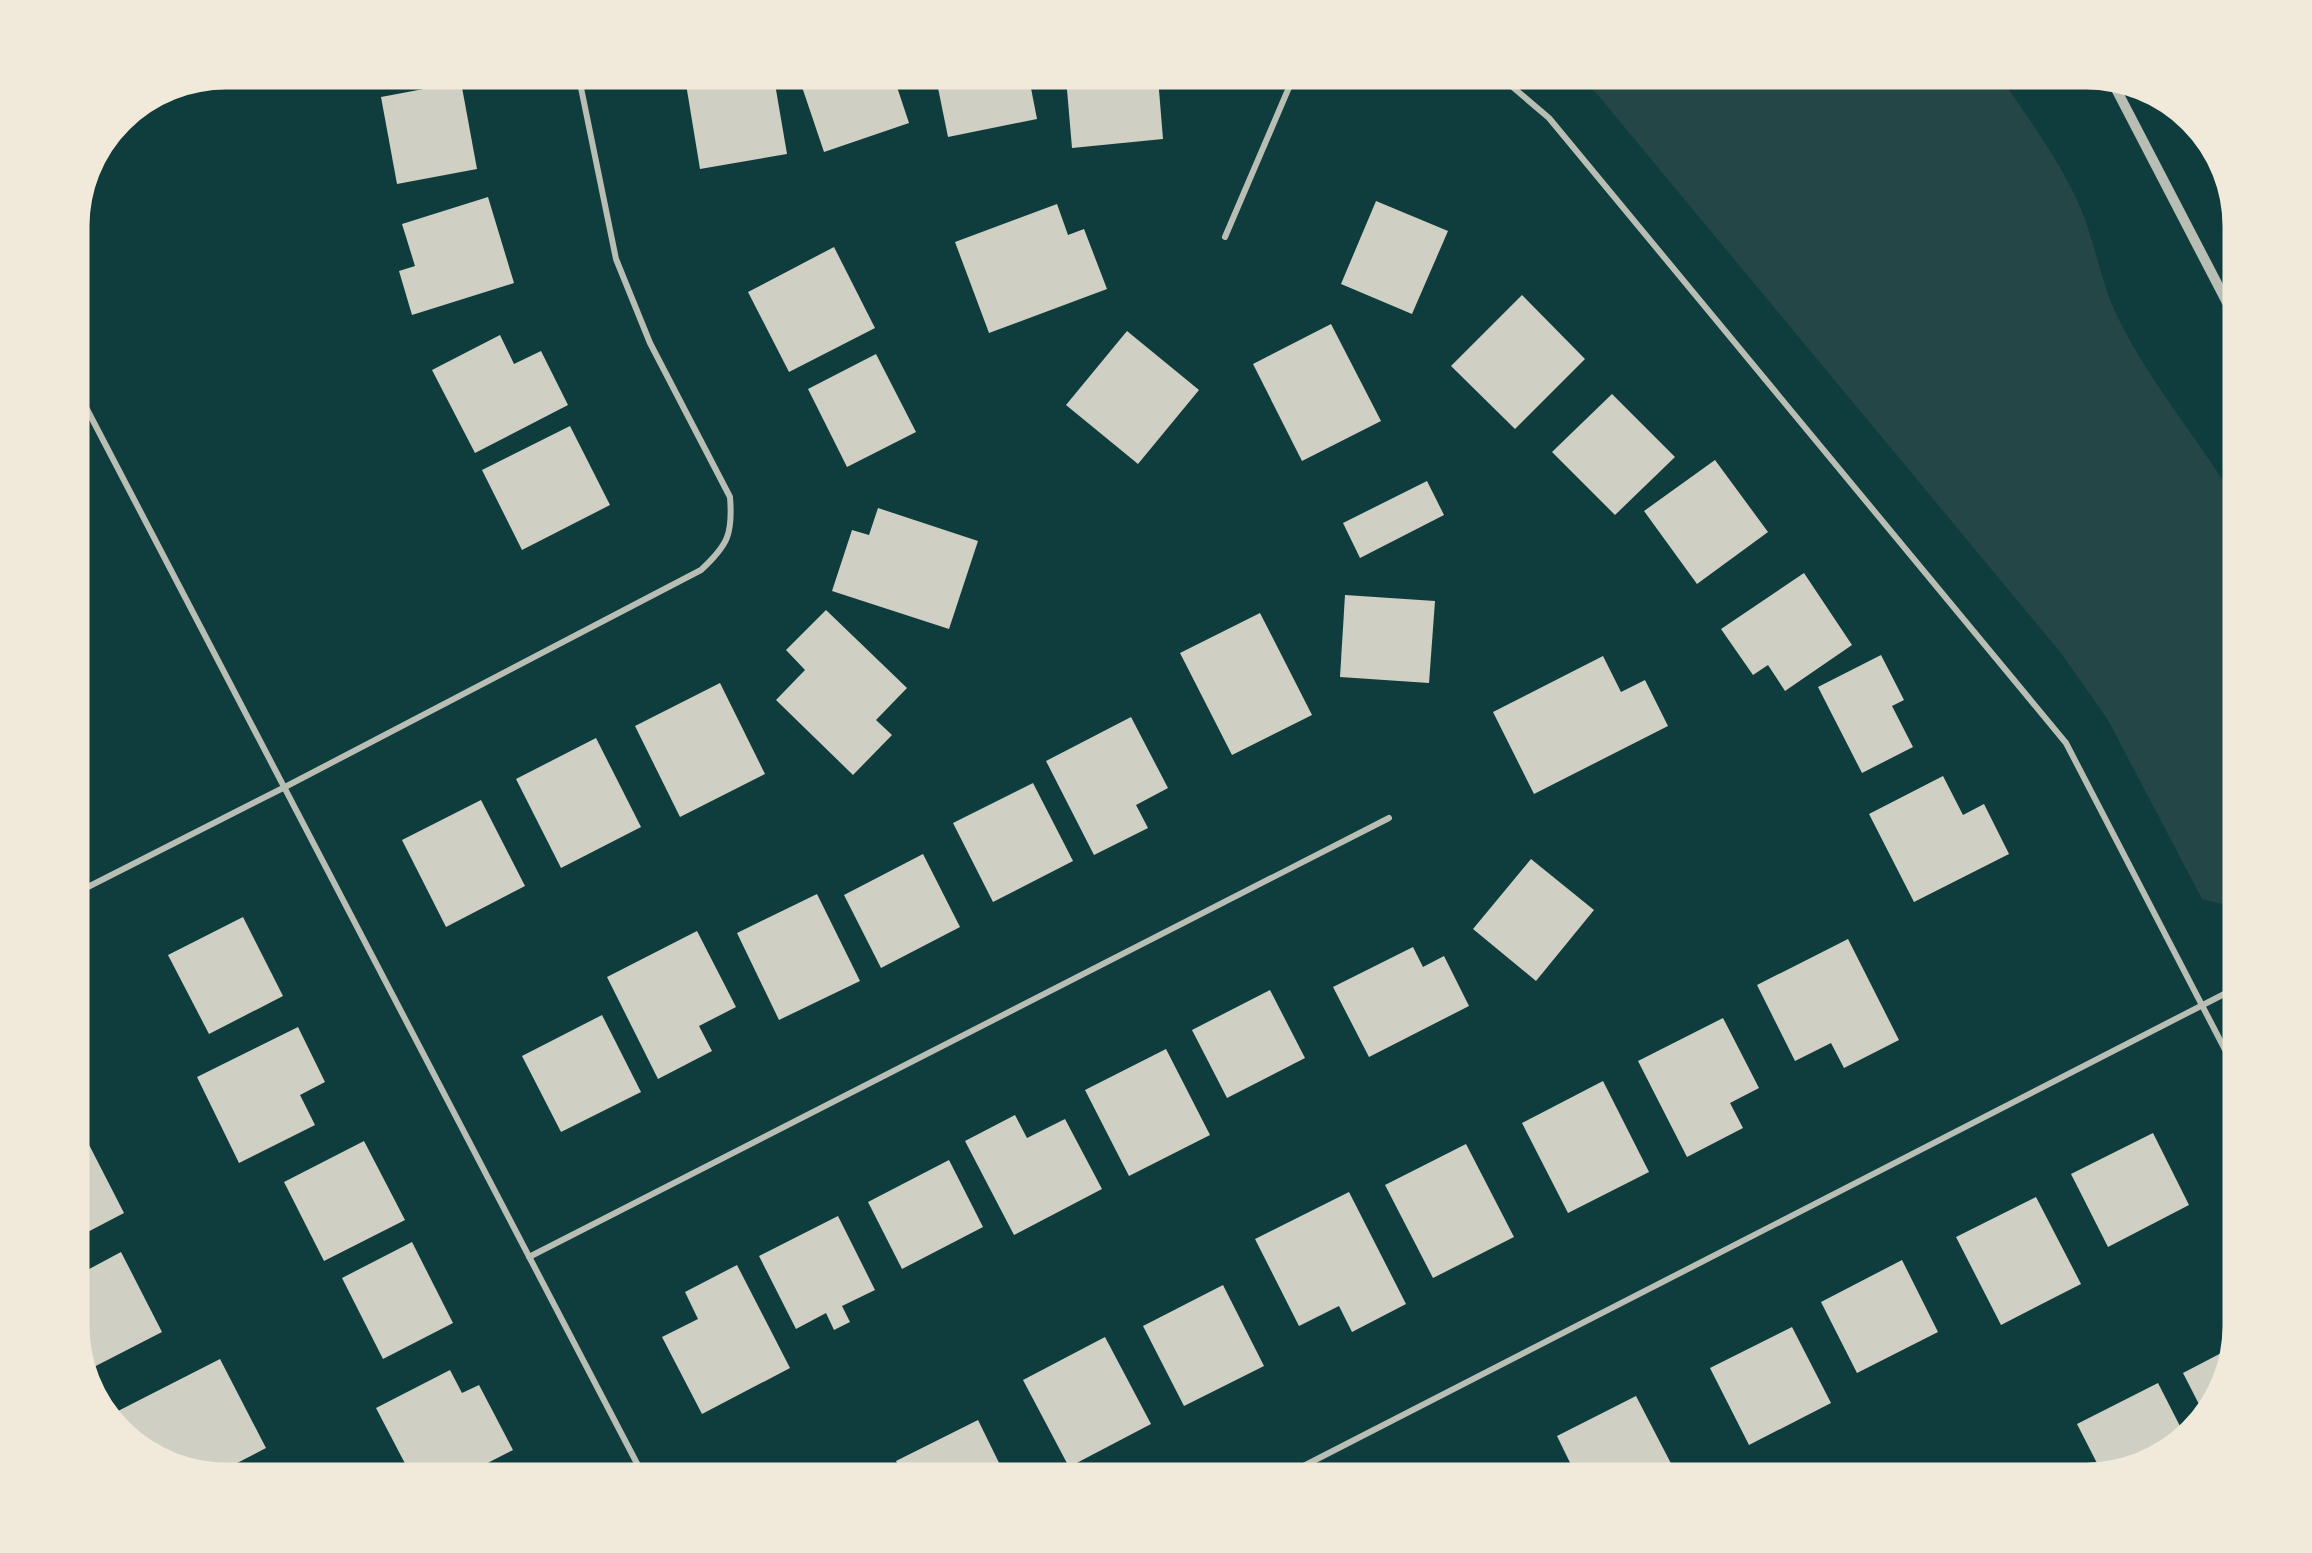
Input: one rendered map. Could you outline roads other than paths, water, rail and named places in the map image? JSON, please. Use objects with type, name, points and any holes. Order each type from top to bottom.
[{"type":"street","points":[[89,886],[701,570],[719,554],[728,538],[732,517],[730,497],[650,343],[616,259],[581,89]]},
{"type":"street","points":[[1225,237],[1288,89]]},
{"type":"street","points":[[1515,89],[1549,118],[2066,743],[2224,1047]]},
{"type":"street","points":[[2118,92],[2224,297]]},
{"type":"street","points":[[89,413],[637,1464]]},
{"type":"street","points":[[529,1257],[1389,818]]},
{"type":"street","points":[[1307,1464],[2224,994]]}]
